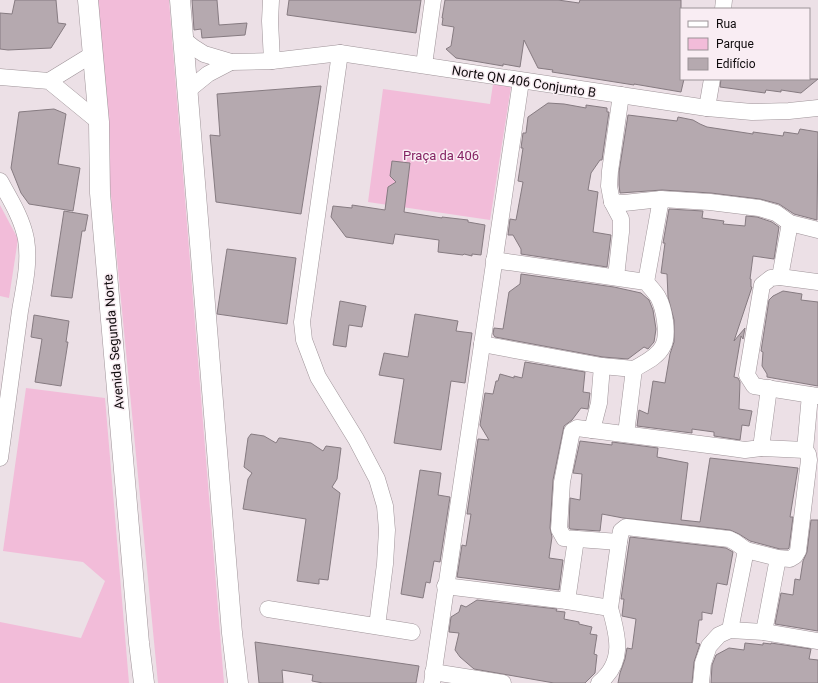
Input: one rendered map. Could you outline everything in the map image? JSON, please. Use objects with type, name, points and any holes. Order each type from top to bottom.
[{"type":"main road","name":"Avenida Segunda Norte","points":[[88,0],[99,122],[100,193],[139,644],[144,683]]},
{"type":"main road","points":[[180,0],[238,683]]},
{"type":"street","points":[[271,0],[270,21],[272,61]]},
{"type":"street","points":[[424,65],[433,0]]},
{"type":"street","name":"Norte QN 406 Conjunto B","points":[[184,39],[204,54],[231,62],[272,61],[340,53],[707,108],[752,112],[789,111],[818,108]]},
{"type":"street","points":[[340,53],[302,322],[304,340],[318,377],[356,439],[378,479],[385,506],[387,530],[385,564],[377,626]]},
{"type":"street","points":[[48,81],[93,54]]},
{"type":"street","name":"Norte QN 406 Conjunto B","points":[[187,91],[208,74],[231,62]]},
{"type":"street","points":[[0,77],[48,81],[99,122]]},
{"type":"street","points":[[707,108],[712,80]]},
{"type":"street","points":[[503,683],[432,678],[521,81]]},
{"type":"street","points":[[616,277],[622,232],[621,219],[612,202],[609,186],[621,95]]},
{"type":"street","points":[[0,181],[22,224],[26,238],[28,256],[0,458]]},
{"type":"street","points":[[612,202],[624,203],[661,199],[710,202],[759,208],[776,213],[790,223],[818,230]]},
{"type":"street","points":[[646,282],[661,199]]},
{"type":"street","points":[[780,277],[790,223]]},
{"type":"street","points":[[482,344],[602,366],[634,369],[655,356],[663,345],[665,332],[664,312],[658,296],[646,282],[494,260]]},
{"type":"street","points":[[599,683],[609,672],[615,660],[618,645],[610,608],[621,531],[626,527],[729,539],[746,550],[778,558],[790,559],[795,556],[798,551],[809,460],[808,454],[805,450],[814,396],[754,386],[747,374],[762,285],[772,278],[780,277],[818,282]]},
{"type":"street","points":[[592,430],[598,403],[602,366]]},
{"type":"street","points":[[626,434],[634,369]]},
{"type":"street","points":[[761,448],[769,388]]},
{"type":"street","points":[[619,542],[564,538],[559,530],[562,482],[572,432],[577,428],[745,450],[761,448],[805,450]]},
{"type":"street","points":[[567,601],[576,539]]},
{"type":"street","points":[[730,630],[746,550]]},
{"type":"street","points":[[764,632],[778,558]]},
{"type":"street","points":[[445,586],[567,601],[610,608]]},
{"type":"street","points":[[268,609],[412,632]]},
{"type":"street","points":[[701,683],[703,663],[709,646],[719,635],[730,630],[764,632],[818,641]]},
{"type":"green space","points":[[92,0],[169,0],[224,683],[158,683]]},
{"type":"green space","name":"Praça da 406","points":[[493,84],[511,87],[490,220],[368,202],[383,89],[490,104]]},
{"type":"green space","points":[[0,205],[18,239],[9,298],[0,296]]},
{"type":"green space","points":[[26,388],[105,398],[129,683],[0,683],[0,622],[81,638],[105,581],[83,562],[3,551]]},
{"type":"building","points":[[15,0],[56,0],[58,23],[66,24],[51,48],[0,49],[0,13],[12,14]]},
{"type":"building","points":[[192,0],[217,0],[219,25],[247,23],[245,35],[202,38],[201,29],[194,30]]},
{"type":"building","points":[[289,0],[421,0],[416,33],[287,15]]},
{"type":"building","points":[[445,0],[558,0],[579,3],[580,0],[681,0],[680,80],[684,80],[681,92],[552,72],[553,70],[538,68],[524,40],[520,67],[503,64],[503,66],[456,58],[446,49],[451,46],[454,27],[442,25]]},
{"type":"building","points":[[818,79],[801,93],[781,90],[781,92],[766,90],[765,93],[720,87],[721,80]]},
{"type":"building","points":[[321,86],[301,214],[216,202],[210,135],[220,136],[217,94]]},
{"type":"building","points":[[548,103],[586,108],[586,105],[607,108],[607,112],[609,112],[602,160],[600,160],[591,173],[588,190],[598,192],[593,232],[611,235],[607,267],[521,254],[521,249],[513,235],[508,235],[510,219],[516,220],[523,182],[518,181],[523,148],[521,148],[523,133],[526,133],[528,117]]},
{"type":"building","points":[[54,109],[66,114],[58,164],[80,168],[73,211],[29,204],[21,193],[11,168],[19,112]]},
{"type":"building","points":[[628,115],[677,121],[678,117],[693,120],[707,127],[753,134],[753,132],[783,136],[784,132],[798,134],[800,129],[818,132],[817,220],[794,214],[779,204],[760,199],[711,193],[662,190],[620,193],[619,172]]},
{"type":"building","points":[[392,161],[410,163],[404,212],[442,218],[468,220],[468,222],[485,225],[481,255],[472,254],[472,256],[438,252],[439,240],[395,234],[393,244],[346,237],[331,217],[333,206],[352,208],[352,205],[385,210],[388,187],[396,182],[390,176]]},
{"type":"building","points":[[669,209],[703,211],[702,218],[724,221],[723,224],[745,226],[746,216],[757,217],[772,222],[779,227],[774,259],[753,256],[750,279],[752,287],[734,341],[745,328],[743,339],[741,336],[734,377],[738,378],[740,382],[739,409],[752,411],[749,426],[742,425],[740,440],[714,436],[714,432],[692,429],[692,433],[637,426],[639,410],[648,414],[653,381],[665,383],[670,354],[674,342],[674,320],[668,297],[667,274],[661,273],[665,243],[663,243]]},
{"type":"building","points":[[64,211],[88,215],[85,231],[82,231],[72,298],[51,296]]},
{"type":"building","points":[[227,249],[296,258],[287,324],[217,314]]},
{"type":"building","points":[[521,274],[614,287],[641,293],[649,300],[653,310],[656,329],[654,342],[648,349],[644,347],[628,359],[603,357],[495,337],[493,334],[494,328],[503,329],[509,292],[520,284]]},
{"type":"building","points":[[783,291],[802,294],[801,300],[818,302],[818,386],[767,377],[767,374],[762,366],[763,352],[761,351],[769,300],[773,296]]},
{"type":"building","points":[[340,301],[366,306],[362,327],[349,325],[346,347],[333,345]]},
{"type":"building","points":[[415,314],[458,321],[456,331],[472,333],[465,383],[451,381],[441,450],[394,443],[404,379],[379,375],[384,353],[408,357]]},
{"type":"building","points":[[34,315],[69,321],[66,342],[68,342],[61,386],[35,382],[42,339],[31,337]]},
{"type":"building","points":[[525,362],[585,372],[583,392],[590,393],[588,409],[581,408],[572,420],[564,426],[553,480],[550,528],[552,537],[549,558],[563,560],[559,590],[457,577],[462,545],[466,546],[471,514],[467,514],[478,439],[489,440],[480,425],[485,393],[493,394],[496,381],[498,381],[500,374],[514,378],[514,376],[522,378]]},
{"type":"building","points":[[251,434],[264,436],[276,443],[279,438],[281,438],[311,443],[323,451],[326,446],[341,448],[337,479],[332,487],[340,493],[328,580],[319,579],[319,584],[297,581],[306,519],[243,509],[248,479],[252,473],[244,467],[248,438]]},
{"type":"building","points":[[580,441],[612,445],[612,442],[658,448],[657,457],[688,463],[681,520],[700,522],[710,458],[798,468],[790,517],[793,517],[789,548],[780,549],[750,541],[730,530],[623,518],[602,514],[600,531],[570,529],[570,498],[580,500],[582,474],[573,473]]},
{"type":"building","points":[[420,470],[441,473],[438,495],[450,497],[440,562],[434,561],[430,583],[426,582],[423,598],[401,594]]},
{"type":"building","points":[[811,520],[818,520],[818,631],[775,624],[781,593],[793,595],[795,579],[800,580],[803,561],[807,552]]},
{"type":"building","points":[[630,537],[726,548],[733,552],[727,585],[717,583],[712,614],[702,612],[702,620],[699,620],[696,643],[700,644],[694,662],[692,683],[618,683],[627,648],[632,649],[636,619],[622,616],[624,599],[621,599]]},
{"type":"building","points":[[477,600],[557,609],[556,611],[565,612],[564,619],[579,622],[579,624],[592,627],[590,634],[597,635],[594,654],[597,655],[595,673],[585,683],[554,683],[474,669],[460,657],[455,650],[459,633],[449,632],[451,617],[459,612],[461,605],[466,607]]},
{"type":"building","points":[[255,642],[419,666],[416,683],[323,683],[312,681],[313,675],[282,670],[283,683],[259,683]]},
{"type":"building","points":[[745,643],[763,645],[763,643],[771,643],[811,649],[809,659],[818,660],[818,683],[711,683],[712,665],[716,655],[729,648],[744,650]]}]
